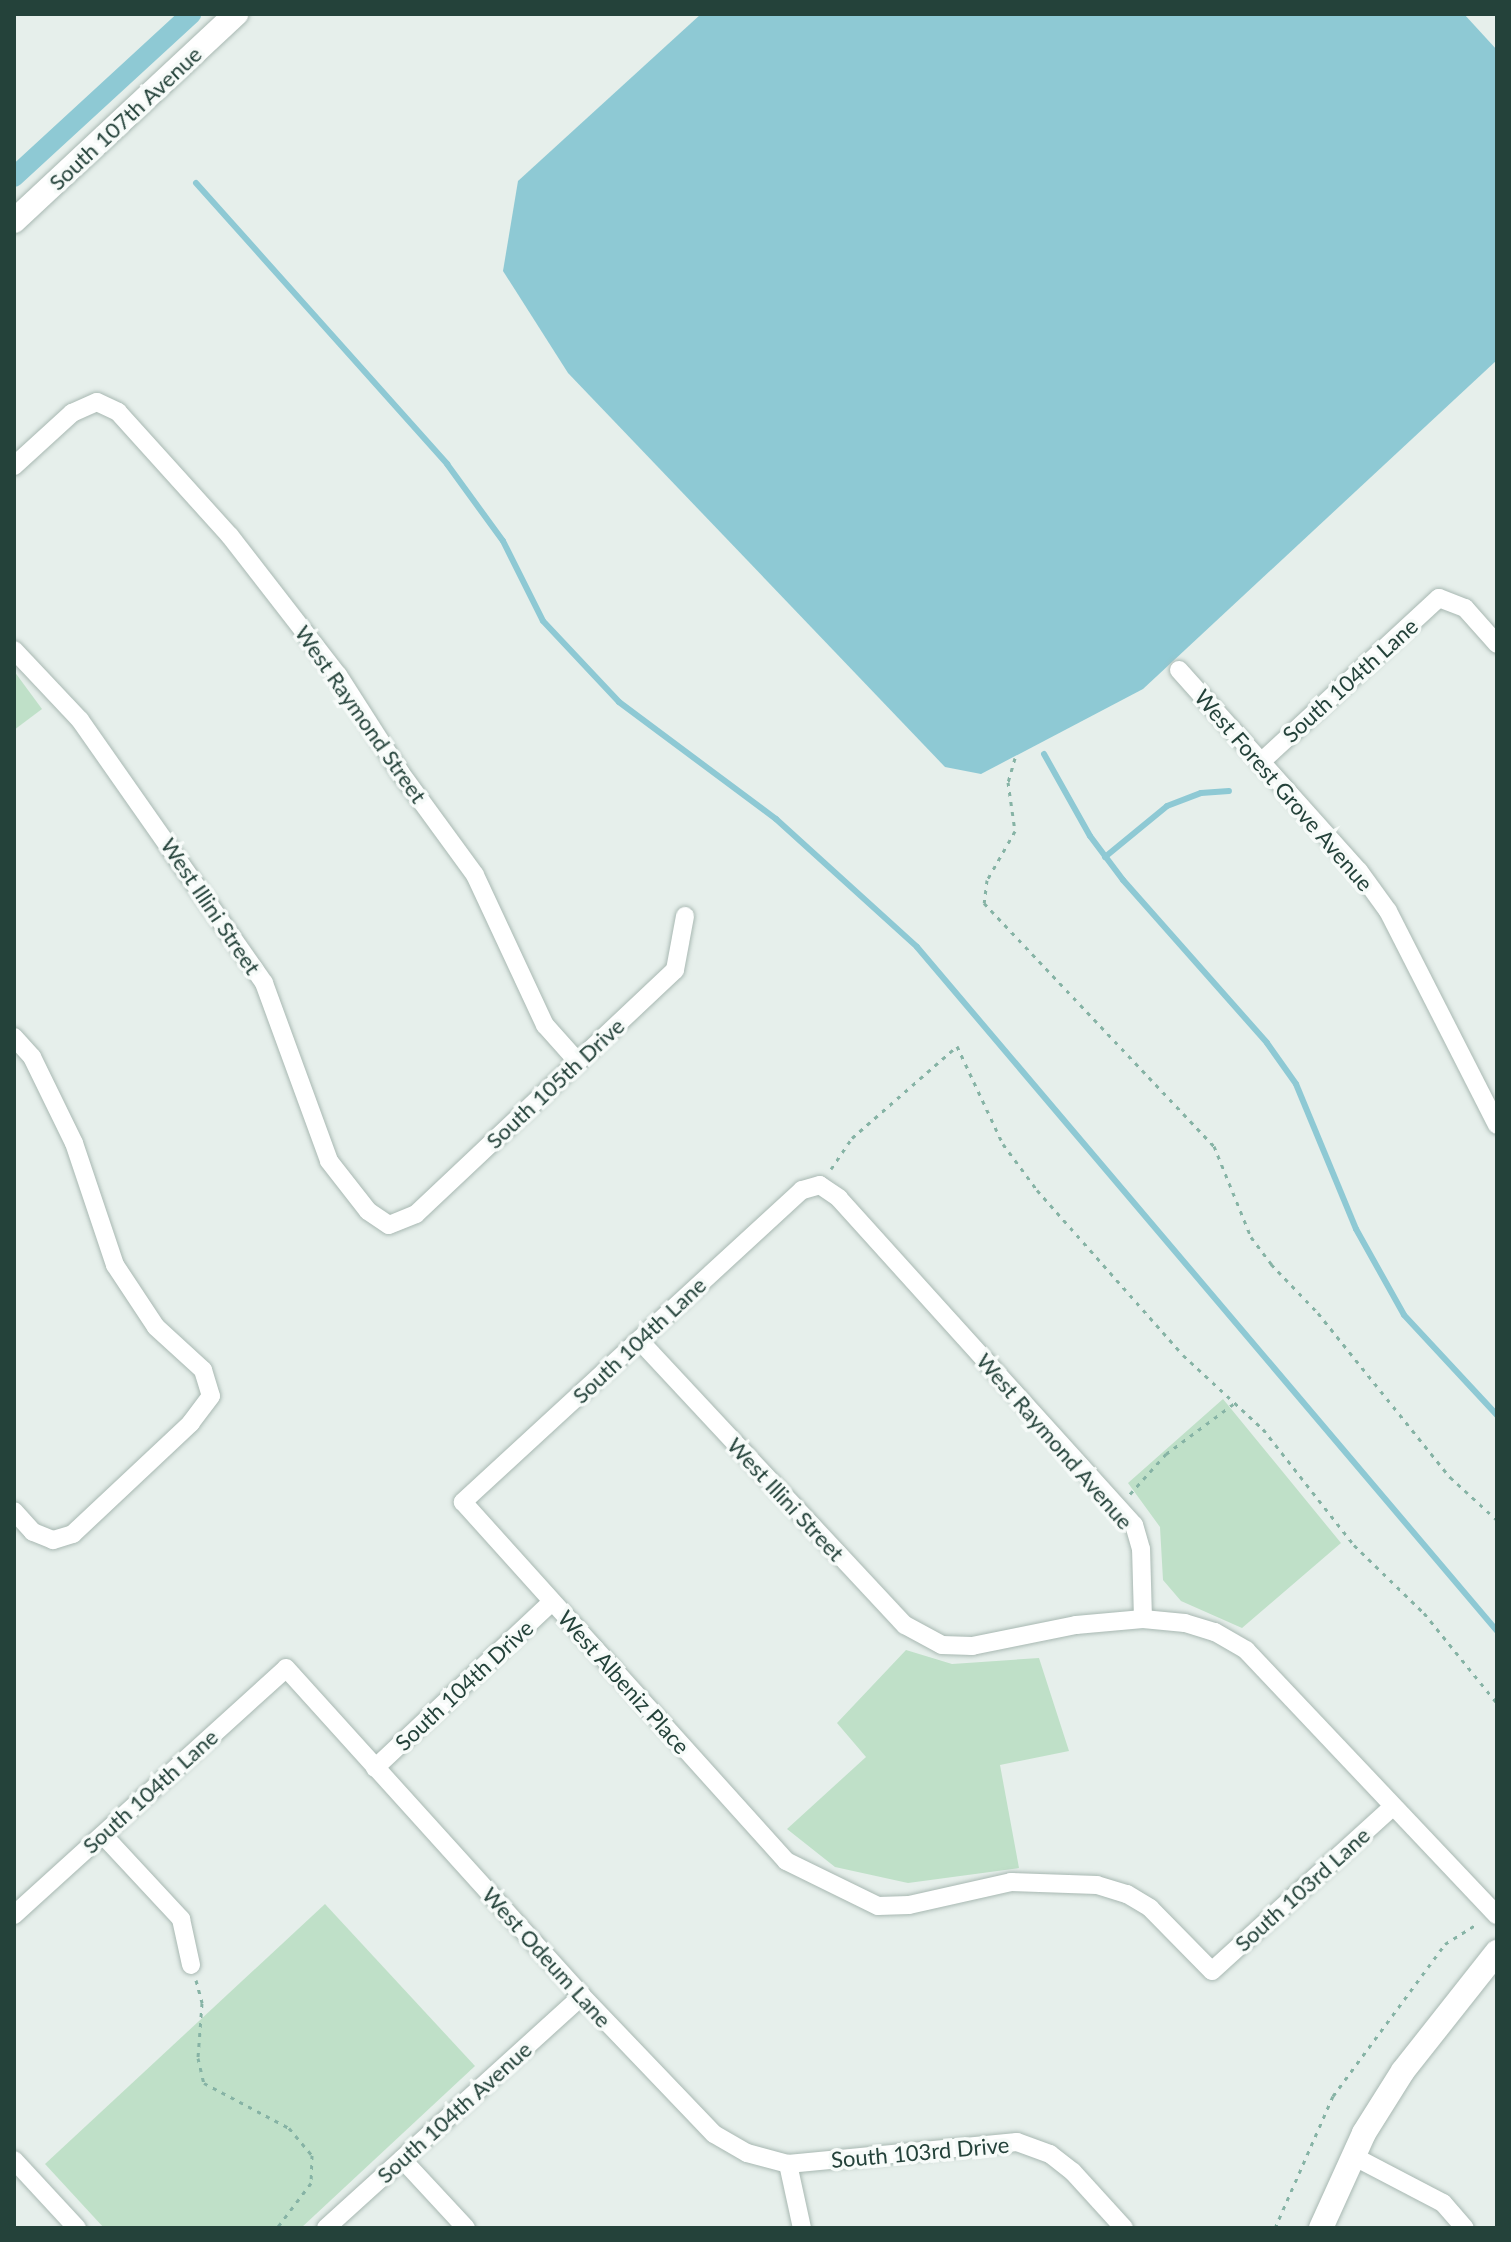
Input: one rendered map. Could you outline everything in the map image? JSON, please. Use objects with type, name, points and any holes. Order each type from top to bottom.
[{"type":"street","name":"South 107th Avenue","points":[[14,221],[236,14]]},
{"type":"street","name":"West Raymond Street","points":[[14,466],[72,413],[97,402],[118,412],[230,536],[338,675],[400,772],[475,875],[545,1025],[578,1062]]},
{"type":"street","name":"South 104th Lane","points":[[1261,762],[1439,598],[1465,608],[1497,644]]},
{"type":"street","name":"West Illini Street","points":[[14,650],[80,720],[264,983],[329,1161],[368,1211],[389,1225]]},
{"type":"street","name":"West Forest Grove Avenue","points":[[1179,670],[1359,871],[1388,911],[1497,1125]]},
{"type":"street","name":"South 105th Drive","points":[[389,1225],[416,1214],[675,970],[685,916]]},
{"type":"street","points":[[14,1037],[32,1057],[74,1143],[115,1265],[156,1327],[203,1370],[211,1396],[191,1423],[73,1534],[53,1540],[33,1532],[14,1511]]},
{"type":"street","name":"South 104th Lane","points":[[463,1502],[802,1190],[820,1185]]},
{"type":"street","name":"West Raymond Avenue","points":[[820,1185],[839,1198],[1134,1525],[1141,1549],[1143,1619]]},
{"type":"street","name":"West Illini Street","points":[[639,1340],[888,1610],[942,1645],[972,1646],[1076,1625],[1143,1619]]},
{"type":"street","name":"West Albeniz Place","points":[[463,1502],[786,1861],[878,1906],[909,1905],[1011,1882],[1097,1885]]},
{"type":"street","name":"South 104th Drive","points":[[375,1768],[552,1602]]},
{"type":"street","points":[[1143,1619],[1185,1623],[1246,1650],[1497,1915]]},
{"type":"street","name":"South 104th Lane","points":[[14,1915],[286,1668]]},
{"type":"street","name":"West Odeum Lane","points":[[286,1668],[582,1996],[714,2134],[747,2153],[788,2164]]},
{"type":"street","name":"South 103rd Lane","points":[[1097,1885],[1127,1894],[1150,1908],[1212,1971],[1392,1807]]},
{"type":"street","points":[[103,1835],[181,1919],[191,1965]]},
{"type":"street","points":[[1321,2228],[1353,2156],[1403,2071],[1497,1952]]},
{"type":"street","name":"South 104th Avenue","points":[[326,2228],[582,1996]]},
{"type":"street","name":"South 103rd Drive","points":[[788,2164],[980,2142],[1017,2142],[1050,2154],[1124,2228]]},
{"type":"street","points":[[1353,2156],[1420,2189],[1462,2224]]},
{"type":"street","points":[[402,2159],[466,2228]]},
{"type":"street","points":[[14,2160],[77,2228]]},
{"type":"street","points":[[788,2164],[802,2228]]},
{"type":"path","points":[[1015,758],[1008,782],[1015,831],[987,880],[984,903],[1214,1146],[1251,1237],[1271,1264],[1318,1313],[1450,1477],[1497,1520]]},
{"type":"path","points":[[820,1185],[852,1138],[957,1046],[1003,1144],[1037,1190],[1183,1355],[1263,1429],[1354,1545],[1424,1613],[1497,1703]]},
{"type":"path","points":[[1116,1504],[1142,1485],[1166,1454],[1236,1402]]},
{"type":"path","points":[[1275,2228],[1333,2096],[1445,1944],[1478,1923]]},
{"type":"path","points":[[191,1965],[202,2003],[198,2058],[204,2083],[289,2128],[312,2155],[311,2183],[277,2228]]},
{"type":"green space","points":[[14,671],[42,709],[14,730]]},
{"type":"green space","points":[[1223,1399],[1341,1543],[1242,1628],[1181,1601],[1163,1580],[1160,1527],[1128,1483]]},
{"type":"green space","points":[[906,1650],[952,1664],[1039,1658],[1069,1751],[1000,1765],[1019,1868],[908,1883],[835,1867],[787,1829],[866,1757],[837,1723]]},
{"type":"green space","points":[[325,1904],[475,2066],[301,2228],[104,2228],[45,2164]]},
{"type":"water","points":[[701,14],[1464,14],[1497,50],[1497,360],[1143,689],[981,774],[945,767],[568,373],[503,271],[518,181]]},
{"type":"waterway","points":[[14,177],[191,14]]},
{"type":"waterway","points":[[196,183],[447,464],[503,541],[543,621],[619,702],[776,819],[917,947],[1497,1631]]},
{"type":"waterway","points":[[1044,754],[1090,836],[1123,880],[1267,1043],[1296,1084],[1356,1229],[1404,1315],[1497,1415]]},
{"type":"waterway","points":[[1105,857],[1167,806],[1201,793],[1229,791]]}]
